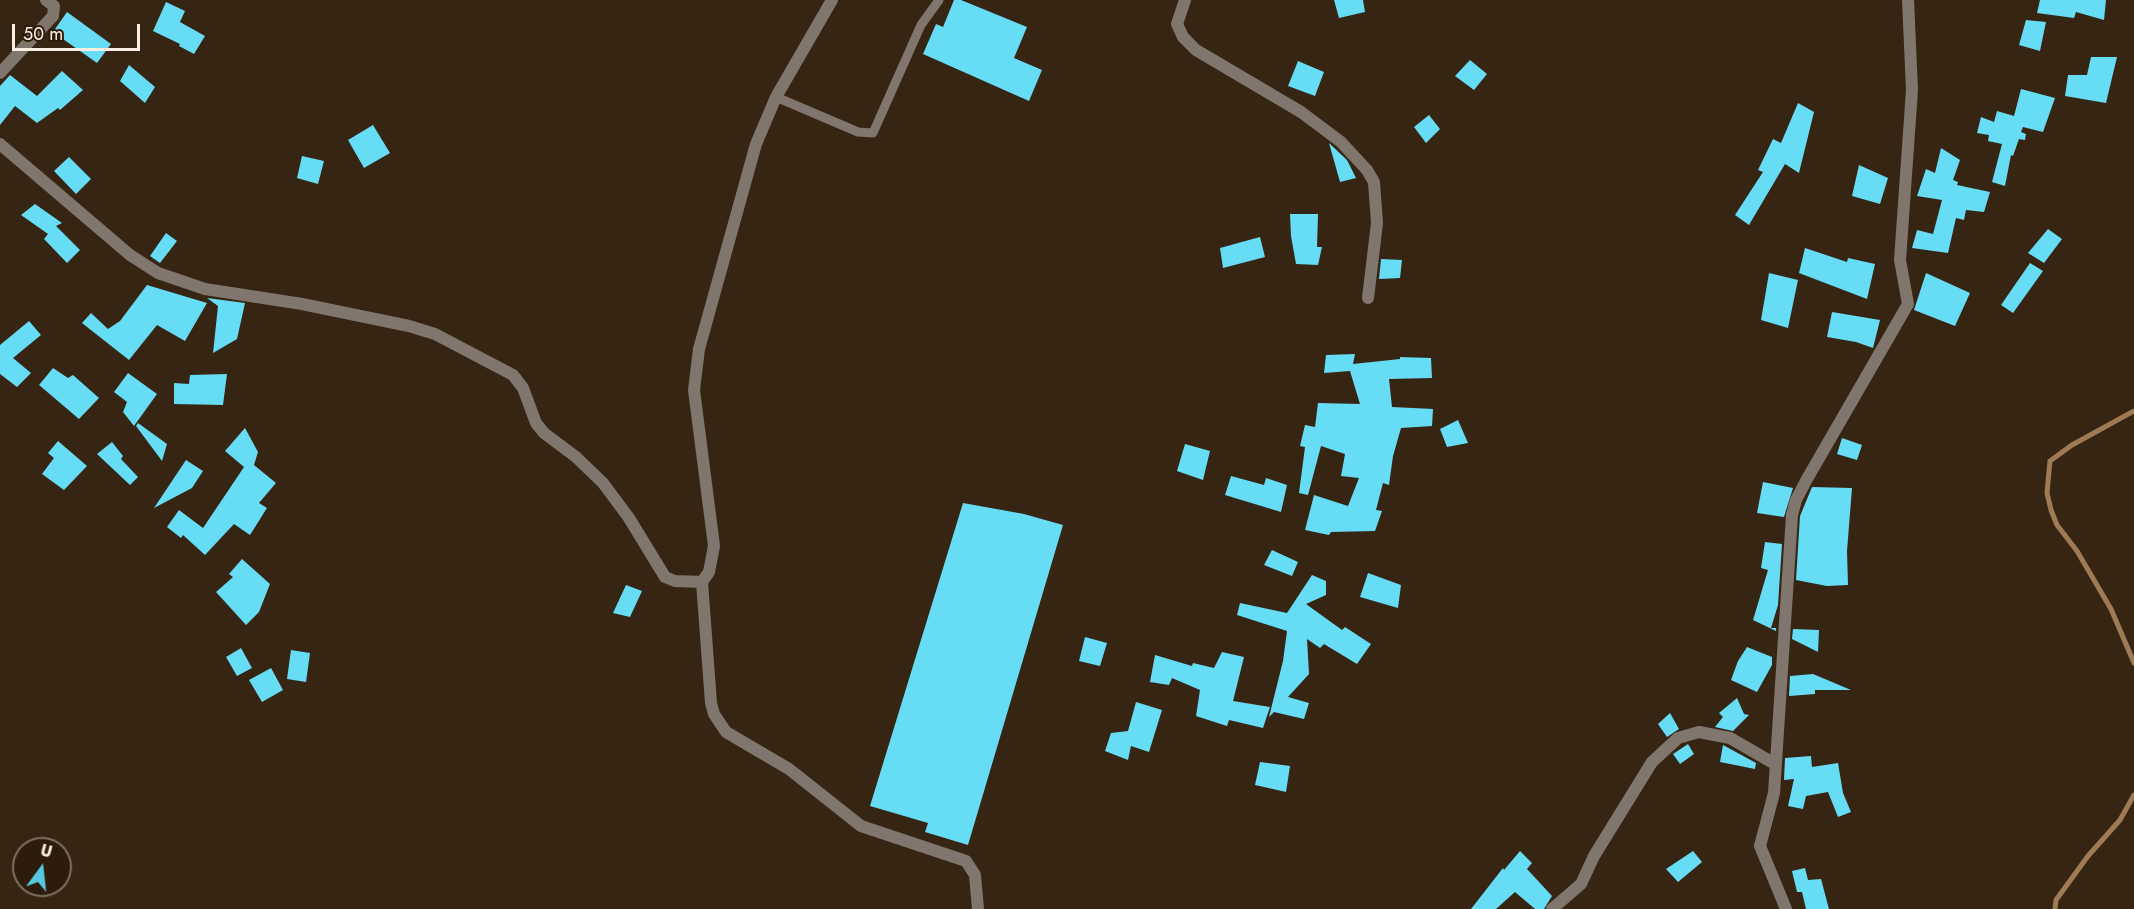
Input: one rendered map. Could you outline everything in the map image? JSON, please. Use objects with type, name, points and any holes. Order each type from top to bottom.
[{"type":"street","points":[[0,73],[53,16],[54,6],[46,0]]},
{"type":"street","points":[[832,0],[776,97],[756,144],[699,349],[694,390],[714,546],[709,572],[702,582],[711,703],[714,714],[726,732],[789,769],[861,826],[966,861],[975,875],[978,909]]},
{"type":"street","points":[[1185,0],[1178,24],[1189,44],[1301,112],[1341,142],[1367,170],[1374,182],[1377,223],[1368,298]]},
{"type":"street","points":[[1786,909],[1760,846],[1774,793],[1782,692],[1790,529],[1796,500],[1872,363],[1908,304],[1899,260],[1912,90],[1908,0]]},
{"type":"street","points":[[0,144],[122,249],[158,273],[205,289],[302,303],[418,329],[455,343],[513,375],[523,388],[536,423],[544,433],[576,457],[603,483],[665,577],[675,581],[702,582]]},
{"type":"street","points":[[1552,909],[1581,884],[1594,856],[1652,762],[1678,738],[1699,732],[1730,738],[1775,764]]},
{"type":"lane","points":[[776,97],[858,132],[873,133],[921,25],[939,0]]},
{"type":"building","points":[[954,0],[961,0],[1027,27],[1014,58],[1042,70],[1029,101],[923,54],[936,24],[943,27]]},
{"type":"building","points":[[1334,0],[1363,0],[1365,12],[1339,18]]},
{"type":"building","points":[[2040,0],[2106,0],[2104,20],[2076,12],[2074,18],[2037,13]]},
{"type":"building","points":[[166,2],[185,11],[180,22],[205,36],[194,54],[179,46],[180,44],[153,31]]},
{"type":"building","points":[[67,12],[111,44],[97,63],[53,32]]},
{"type":"building","points":[[2026,20],[2046,22],[2040,51],[2019,45]]},
{"type":"building","points":[[2091,57],[2117,57],[2106,103],[2065,96],[2068,75],[2087,75]]},
{"type":"building","points":[[1470,60],[1487,74],[1474,90],[1455,76]]},
{"type":"building","points":[[1298,61],[1324,72],[1315,96],[1288,86]]},
{"type":"building","points":[[129,65],[155,87],[145,103],[120,81]]},
{"type":"building","points":[[62,71],[83,90],[60,110],[58,108],[37,123],[15,106],[0,125],[0,86],[10,75],[37,96]]},
{"type":"building","points":[[2021,89],[2055,98],[2043,132],[2023,127],[2021,132],[2026,134],[2025,140],[2019,139],[2013,156],[2011,155],[2005,186],[1992,182],[2002,144],[1988,141],[1989,135],[1977,133],[1981,117],[1994,122],[1997,111],[2014,116]]},
{"type":"building","points":[[1798,103],[1814,112],[1799,173],[1785,164],[1749,225],[1735,215],[1763,172],[1758,170],[1773,139],[1781,143]]},
{"type":"building","points":[[1429,115],[1440,129],[1426,143],[1414,127]]},
{"type":"building","points":[[373,125],[390,153],[364,168],[348,140]]},
{"type":"building","points":[[1329,143],[1347,160],[1356,178],[1340,182]]},
{"type":"building","points":[[1941,148],[1960,160],[1953,180],[1958,182],[1957,185],[1990,192],[1984,212],[1966,210],[1964,220],[1956,218],[1948,253],[1912,248],[1917,230],[1933,234],[1942,200],[1917,196],[1926,169],[1935,173]]},
{"type":"building","points":[[302,156],[324,161],[318,184],[297,178]]},
{"type":"building","points":[[69,157],[91,179],[76,194],[54,171]]},
{"type":"building","points":[[1859,165],[1888,178],[1880,204],[1852,196]]},
{"type":"building","points":[[35,204],[62,223],[56,226],[80,250],[67,263],[44,239],[48,234],[21,215]]},
{"type":"building","points":[[1290,214],[1318,214],[1317,247],[1322,247],[1318,265],[1296,264]]},
{"type":"building","points":[[2048,229],[2062,239],[2044,263],[2028,253]]},
{"type":"building","points":[[166,233],[177,241],[160,263],[150,256]]},
{"type":"building","points":[[1260,237],[1265,257],[1223,268],[1220,248]]},
{"type":"building","points":[[1805,248],[1847,262],[1848,258],[1875,264],[1867,299],[1799,273]]},
{"type":"building","points":[[1381,259],[1402,260],[1400,278],[1379,279]]},
{"type":"building","points":[[2030,263],[2043,271],[2013,313],[2001,305]]},
{"type":"building","points":[[1769,273],[1798,280],[1788,328],[1761,320]]},
{"type":"building","points":[[1926,273],[1970,293],[1955,326],[1914,310]]},
{"type":"building","points":[[147,285],[207,303],[185,341],[157,325],[129,360],[82,323],[91,313],[108,329],[120,321]]},
{"type":"building","points":[[207,298],[245,303],[237,339],[213,353],[218,306]]},
{"type":"building","points":[[1832,312],[1880,320],[1873,348],[1856,342],[1827,337]]},
{"type":"building","points":[[29,321],[41,335],[13,358],[31,373],[17,387],[0,374],[0,345]]},
{"type":"building","points":[[1355,354],[1353,364],[1400,359],[1400,357],[1431,358],[1432,378],[1389,379],[1392,407],[1433,409],[1432,426],[1401,428],[1393,456],[1389,485],[1383,483],[1376,510],[1382,511],[1375,531],[1331,532],[1329,535],[1305,530],[1314,495],[1348,506],[1359,478],[1341,476],[1345,454],[1321,446],[1308,495],[1299,493],[1305,447],[1300,446],[1305,425],[1315,427],[1318,403],[1360,404],[1350,371],[1324,373],[1326,355]]},
{"type":"building","points":[[53,368],[68,378],[73,375],[99,398],[79,419],[39,385]]},
{"type":"building","points":[[128,373],[157,394],[134,426],[123,412],[127,402],[114,392]]},
{"type":"building","points":[[227,374],[223,405],[174,404],[174,383],[189,384],[190,375]]},
{"type":"building","points":[[1458,420],[1468,443],[1447,447],[1440,429]]},
{"type":"building","points":[[138,423],[167,444],[162,461],[136,426]]},
{"type":"building","points":[[245,428],[258,452],[254,465],[276,483],[259,503],[267,508],[250,535],[234,524],[205,555],[183,535],[181,538],[167,527],[179,510],[203,528],[244,467],[225,451]]},
{"type":"building","points":[[1842,438],[1862,445],[1857,460],[1837,454]]},
{"type":"building","points":[[58,441],[87,466],[64,490],[42,474],[54,458],[48,453]]},
{"type":"building","points":[[112,442],[123,456],[121,459],[138,477],[130,485],[97,454]]},
{"type":"building","points":[[1185,444],[1210,451],[1203,480],[1177,471]]},
{"type":"building","points":[[186,460],[203,471],[192,488],[154,508]]},
{"type":"building","points":[[1231,476],[1264,485],[1266,478],[1287,485],[1281,512],[1225,495]]},
{"type":"building","points":[[1763,482],[1793,488],[1784,517],[1757,513]]},
{"type":"building","points":[[1812,487],[1852,488],[1847,551],[1848,585],[1827,586],[1796,580],[1800,516]]},
{"type":"building","points":[[963,503],[1024,514],[1063,525],[968,845],[925,832],[928,823],[870,806]]},
{"type":"building","points":[[1765,542],[1782,544],[1778,605],[1771,628],[1776,628],[1776,631],[1753,620],[1768,570],[1761,568]]},
{"type":"building","points":[[1272,550],[1298,562],[1292,576],[1264,565]]},
{"type":"building","points":[[242,559],[270,584],[259,612],[246,625],[216,592],[233,577],[229,574]]},
{"type":"building","points":[[1368,573],[1401,585],[1398,608],[1360,597]]},
{"type":"building","points":[[1312,575],[1326,581],[1326,595],[1306,604],[1342,630],[1345,627],[1371,644],[1357,664],[1324,644],[1320,648],[1307,639],[1309,674],[1288,697],[1309,703],[1304,719],[1274,712],[1269,717],[1283,661],[1287,631],[1237,615],[1240,603],[1287,613]]},
{"type":"building","points":[[626,585],[642,591],[630,617],[613,613]]},
{"type":"building","points":[[1793,629],[1819,630],[1818,652],[1792,639]]},
{"type":"building","points":[[1085,637],[1107,643],[1100,666],[1079,661]]},
{"type":"building","points":[[1747,647],[1772,657],[1772,665],[1757,692],[1731,680],[1738,661]]},
{"type":"building","points":[[241,648],[252,668],[237,676],[226,657]]},
{"type":"building","points":[[291,650],[310,653],[306,682],[287,679]]},
{"type":"building","points":[[1222,652],[1244,657],[1233,701],[1270,707],[1263,728],[1229,720],[1227,726],[1196,716],[1200,690],[1172,678],[1169,685],[1150,682],[1155,655],[1192,666],[1193,663],[1214,668]]},
{"type":"building","points":[[271,668],[283,690],[262,702],[249,680]]},
{"type":"building","points":[[1813,674],[1851,690],[1815,690],[1815,694],[1789,696],[1790,676]]},
{"type":"building","points":[[1737,698],[1744,714],[1749,715],[1733,731],[1715,727],[1723,717],[1719,713]]},
{"type":"building","points":[[1136,702],[1162,710],[1149,752],[1131,746],[1128,760],[1105,751],[1111,733],[1128,731]]},
{"type":"building","points":[[1670,713],[1679,729],[1667,737],[1658,724]]},
{"type":"building","points":[[1688,744],[1694,754],[1680,764],[1673,754]]},
{"type":"building","points":[[1723,745],[1756,763],[1755,769],[1720,762]]},
{"type":"building","points":[[1811,756],[1812,767],[1838,763],[1843,793],[1851,812],[1838,817],[1828,792],[1806,796],[1803,809],[1788,806],[1794,779],[1784,780],[1785,758]]},
{"type":"building","points":[[1260,762],[1290,766],[1286,792],[1255,785]]},
{"type":"building","points":[[1520,851],[1532,863],[1527,869],[1552,896],[1544,909],[1535,909],[1515,892],[1496,909],[1471,909],[1503,868],[1504,870]]},
{"type":"building","points":[[1693,851],[1702,862],[1678,882],[1666,869]]},
{"type":"building","points":[[1805,868],[1808,880],[1821,879],[1829,909],[1806,909],[1802,892],[1797,892],[1792,871]]},
{"type":"waterway","points":[[2134,411],[2072,445],[2050,461],[2047,493],[2057,525],[2077,551],[2111,609],[2134,663]]},
{"type":"waterway","points":[[2055,909],[2056,900],[2088,856],[2120,820],[2134,795]]}]
